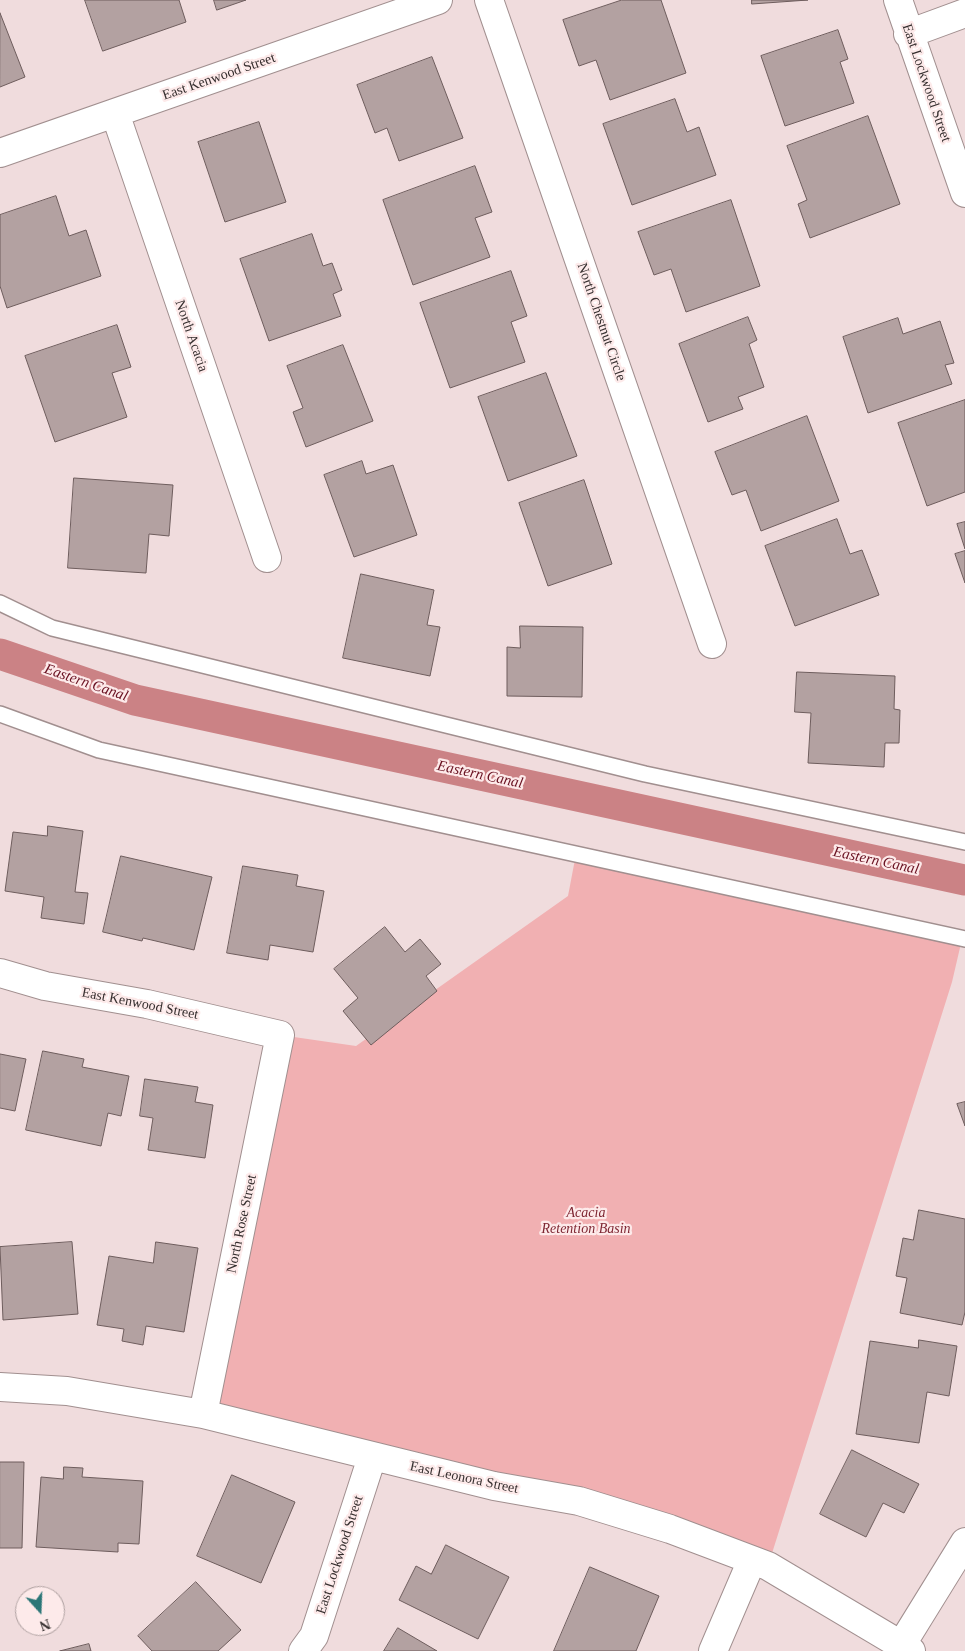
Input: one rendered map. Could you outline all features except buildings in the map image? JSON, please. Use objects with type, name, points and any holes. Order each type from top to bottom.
[{"type":"street","name":"East Kenwood Street","points":[[0,152],[438,0]]},
{"type":"street","name":"North Chestnut Circle","points":[[489,0],[712,644]]},
{"type":"street","name":"East Lockwood Street","points":[[898,0],[908,34],[965,193]]},
{"type":"street","points":[[908,34],[965,13]]},
{"type":"street","name":"North Acacia","points":[[115,113],[267,558]]},
{"type":"street","name":"East Kenwood Street","points":[[0,973],[45,986],[148,1004],[280,1035]]},
{"type":"street","name":"North Rose Street","points":[[203,1414],[280,1035]]},
{"type":"street","name":"East Leonora Street","points":[[0,1388],[67,1391],[203,1414],[494,1486],[580,1500],[670,1529],[768,1566],[907,1648]]},
{"type":"street","name":"East Lockwood Street","points":[[303,1651],[314,1636],[372,1457]]},
{"type":"street","points":[[907,1648],[965,1542]]},
{"type":"street","points":[[712,1651],[752,1560]]},
{"type":"lane","points":[[0,603],[62,630],[645,774],[965,842]]},
{"type":"lane","points":[[0,714],[99,750],[965,940]]},
{"type":"green space","name":"Acacia Retention Basin","points":[[576,854],[962,939],[952,982],[768,1566],[203,1414],[280,1035],[356,1046],[568,896]]},
{"type":"waterway","name":"Eastern Canal","points":[[0,654],[135,700],[965,880]]}]
